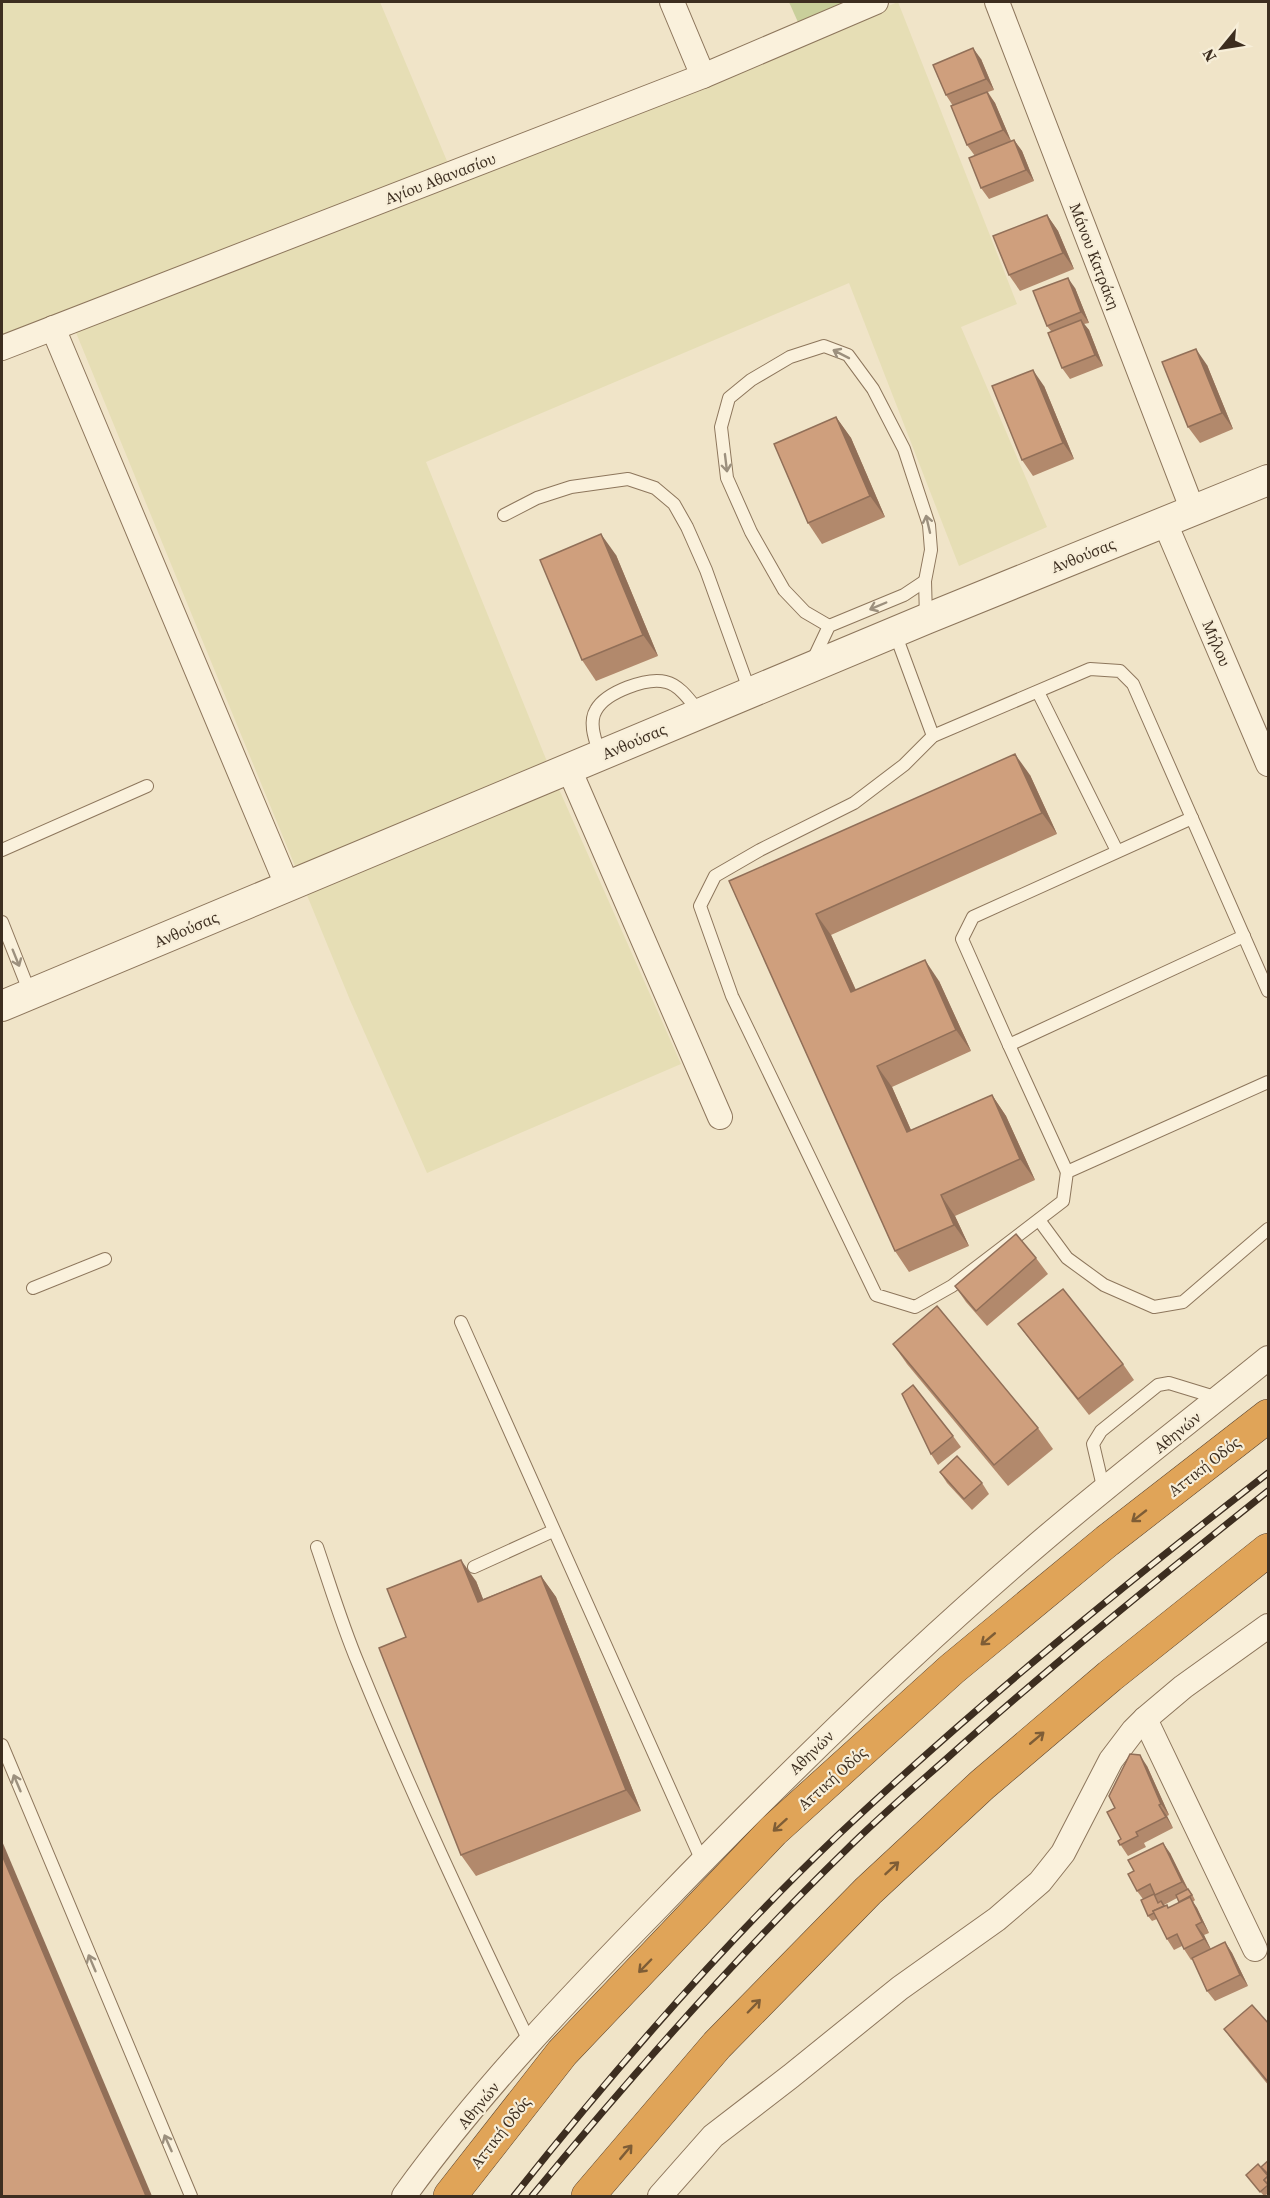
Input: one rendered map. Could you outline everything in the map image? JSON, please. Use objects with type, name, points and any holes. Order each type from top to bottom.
[{"type":"highway","name":"Αττική Οδός","points":[[450,2196],[562,2053],[773,1831],[952,1669],[1107,1541],[1269,1416]]},
{"type":"highway","points":[[588,2196],[717,2045],[868,1891],[982,1785],[1093,1690],[1198,1604],[1269,1550]]},
{"type":"street","points":[[672,2],[703,76]]},
{"type":"street","name":"Μάνου Κατράκη","points":[[997,2],[1193,511]]},
{"type":"street","name":"Αγίου Αθανασίου","points":[[2,348],[703,76],[869,3]]},
{"type":"street","points":[[53,328],[287,885]]},
{"type":"street","name":"Ανθούσας","points":[[2,1006],[894,632],[1269,480]]},
{"type":"street","name":"Μήλου","points":[[1165,523],[1269,764]]},
{"type":"street","points":[[569,769],[720,1117]]},
{"type":"street","name":"Αθηνών","points":[[404,2196],[428,2164],[530,2043],[608,1958],[773,1788],[886,1680],[1029,1552],[1269,1358]]},
{"type":"street","points":[[660,2196],[713,2136],[900,1988],[997,1919],[1040,1882],[1063,1853],[1111,1760],[1145,1719],[1184,1687],[1269,1626]]},
{"type":"street","points":[[1145,1719],[1255,1949]]},
{"type":"lane","points":[[829,626],[805,612],[784,590],[751,532],[727,478],[721,426],[729,398],[752,380],[790,357],[824,346],[848,355],[873,389],[904,449],[929,525],[932,550],[925,581],[926,619]]},
{"type":"lane","points":[[504,515],[537,498],[571,487],[628,479],[655,488],[674,504],[687,527],[706,570],[750,692]]},
{"type":"lane","points":[[809,668],[829,626],[904,595],[925,581]]},
{"type":"lane","points":[[894,632],[933,736]]},
{"type":"lane","points":[[1192,818],[973,917],[962,939],[1067,1172],[1063,1201],[952,1286],[915,1307],[876,1295],[732,996],[700,906],[715,876],[760,850],[854,803],[903,765],[933,736],[1090,669],[1120,671],[1133,684],[1269,991]]},
{"type":"lane","points":[[600,756],[592,729],[595,710],[609,696],[644,681],[667,682],[683,693],[700,713]]},
{"type":"lane","points":[[1038,692],[1117,851]]},
{"type":"lane","points":[[2,850],[147,786]]},
{"type":"lane","points":[[2,922],[30,994]]},
{"type":"lane","points":[[1010,1045],[1244,936]]},
{"type":"lane","points":[[1067,1172],[1269,1082]]},
{"type":"lane","points":[[1039,1220],[1067,1258],[1104,1285],[1154,1307],[1184,1302],[1269,1229]]},
{"type":"lane","points":[[33,1288],[105,1258]]},
{"type":"lane","points":[[461,1322],[702,1861]]},
{"type":"lane","points":[[1104,1491],[1093,1444],[1101,1431],[1158,1385],[1169,1383],[1218,1398]]},
{"type":"lane","points":[[474,1567],[553,1531]]},
{"type":"lane","points":[[317,1547],[366,1682],[467,1909],[530,2043]]},
{"type":"lane","points":[[2,1745],[191,2196]]},
{"type":"shaded area","points":[[2,2],[380,2],[455,180],[898,2],[1017,304],[961,327],[1047,527],[959,566],[849,283],[426,462],[550,769],[681,1064],[427,1173],[350,1000],[70,318],[2,345]]},
{"type":"green space","points":[[789,2],[858,2],[805,38]]},
{"type":"building","points":[[973,48],[986,79],[946,95],[933,65]]},
{"type":"building","points":[[987,92],[1003,130],[967,145],[951,106]]},
{"type":"building","points":[[1014,140],[1026,170],[981,188],[969,158]]},
{"type":"building","points":[[1047,215],[1063,253],[1009,275],[993,236]]},
{"type":"building","points":[[1068,278],[1081,312],[1047,326],[1033,291]]},
{"type":"building","points":[[1081,320],[1095,355],[1062,368],[1048,333]]},
{"type":"building","points":[[1196,349],[1222,413],[1188,427],[1162,362]]},
{"type":"building","points":[[1033,370],[1063,443],[1022,460],[992,386]]},
{"type":"building","points":[[836,417],[870,496],[808,523],[774,444]]},
{"type":"building","points":[[601,534],[643,635],[582,660],[540,560]]},
{"type":"building","points":[[1015,754],[1042,813],[816,914],[851,992],[925,960],[956,1030],[877,1066],[907,1132],[992,1095],[1020,1159],[941,1195],[954,1225],[895,1251],[729,881]]},
{"type":"building","points":[[1016,1234],[1036,1258],[976,1311],[955,1286]]},
{"type":"building","points":[[1063,1289],[1123,1364],[1078,1399],[1018,1324]]},
{"type":"building","points":[[937,1306],[1038,1428],[994,1465],[893,1344]]},
{"type":"building","points":[[913,1385],[953,1436],[931,1454],[902,1394]]},
{"type":"building","points":[[957,1456],[982,1483],[964,1499],[940,1472]]},
{"type":"building","points":[[461,1560],[478,1602],[541,1576],[626,1790],[461,1855],[379,1648],[406,1637],[387,1589]]},
{"type":"building","points":[[1130,1754],[1140,1755],[1161,1804],[1159,1805],[1166,1817],[1136,1832],[1138,1836],[1120,1845],[1118,1841],[1121,1839],[1107,1812],[1115,1808],[1109,1796]]},
{"type":"building","points":[[1163,1843],[1182,1882],[1155,1895],[1150,1884],[1137,1891],[1128,1874],[1134,1871],[1128,1860]]},
{"type":"building","points":[[2,1855],[146,2196],[2,2196]]},
{"type":"building","points":[[1188,1889],[1192,1895],[1179,1902],[1176,1895]]},
{"type":"building","points":[[1154,1894],[1158,1903],[1161,1901],[1164,1906],[1148,1916],[1141,1900]]},
{"type":"building","points":[[1190,1897],[1202,1922],[1196,1925],[1204,1939],[1184,1949],[1177,1934],[1167,1939],[1153,1911],[1167,1905],[1168,1908]]},
{"type":"building","points":[[1225,1942],[1240,1975],[1207,1991],[1192,1958]]},
{"type":"building","points":[[1252,2005],[1269,2024],[1269,2083],[1224,2029]]},
{"type":"building","points":[[1269,2160],[1269,2175],[1261,2167]]},
{"type":"building","points":[[1258,2164],[1268,2176],[1264,2180],[1268,2185],[1260,2192],[1246,2175]]},
{"type":"building","points":[[1269,2175],[1269,2185],[1264,2180]]},
{"type":"railway","points":[[514,2196],[669,2010],[751,1921],[837,1836],[941,1741],[1048,1649],[1268,1473]]},
{"type":"railway","points":[[532,2196],[684,2019],[804,1891],[858,1838],[1064,1657],[1268,1491]]}]
